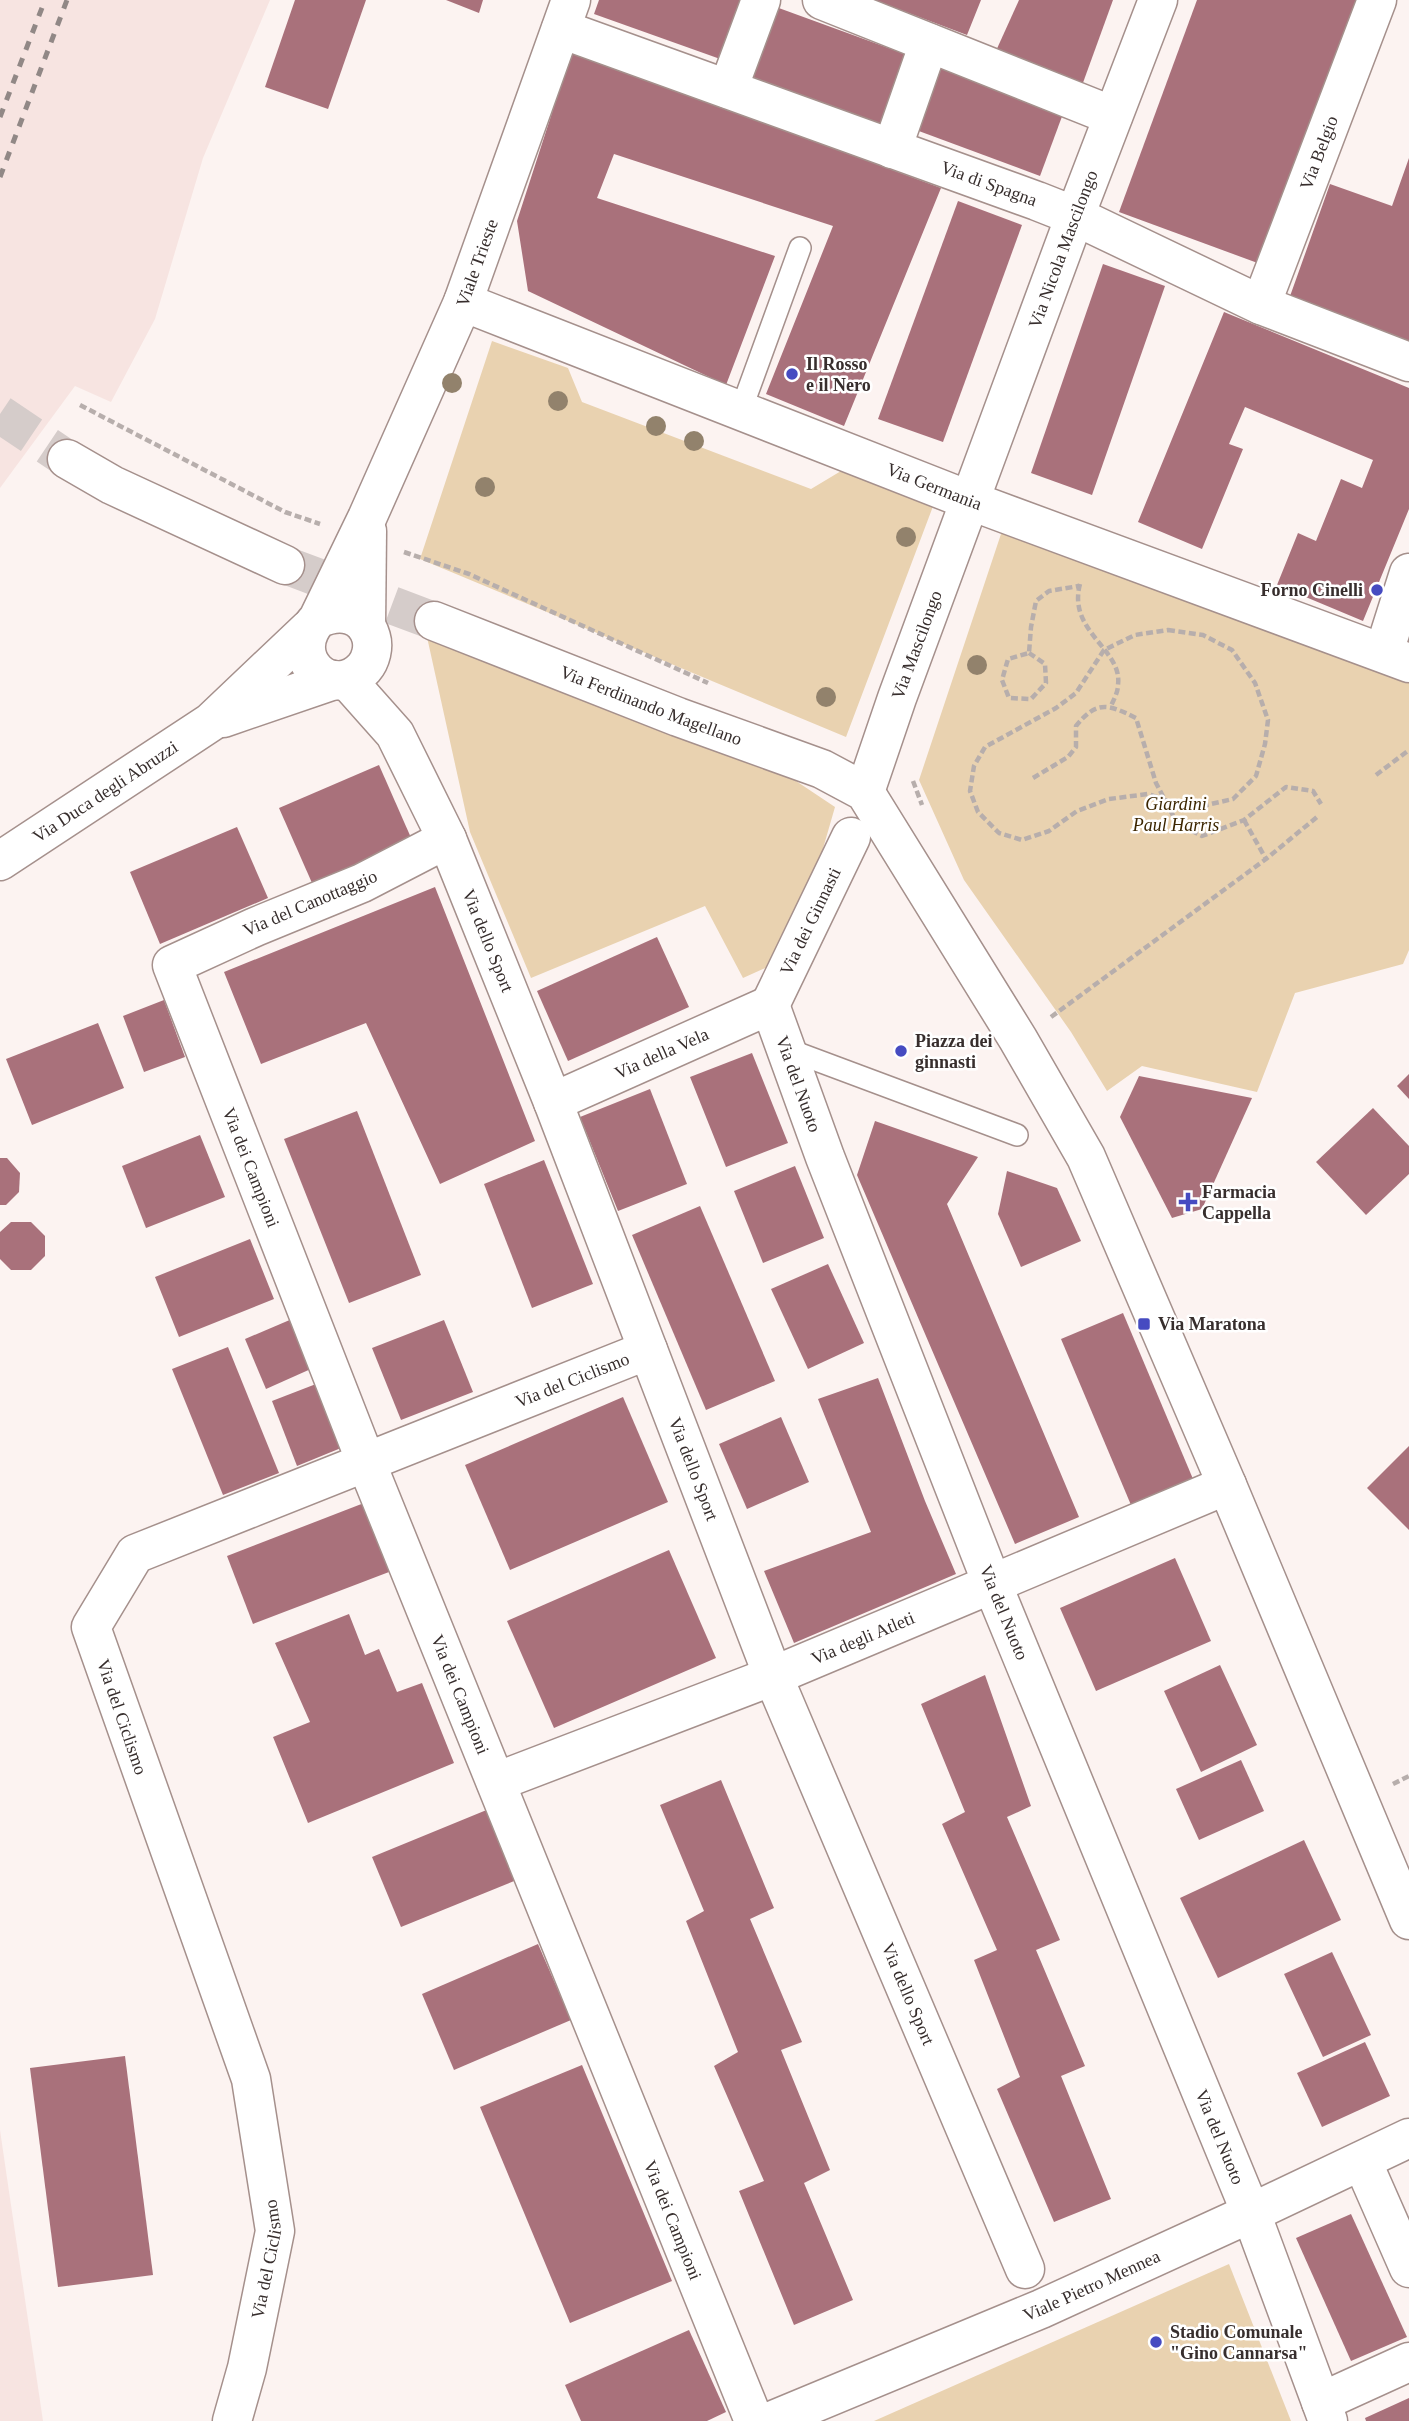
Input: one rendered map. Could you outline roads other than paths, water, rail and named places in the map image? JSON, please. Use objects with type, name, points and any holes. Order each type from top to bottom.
[{"type":"street","points":[[728,89],[761,0]]},
{"type":"street","points":[[822,0],[1114,116]]},
{"type":"street","name":"Via Nicola Mascilongo","points":[[971,501],[1075,216],[1158,0]]},
{"type":"street","name":"Via Belgio","points":[[1261,305],[1377,0]]},
{"type":"street","name":"Via di Spagna","points":[[566,14],[728,89],[1075,216],[1261,305],[1409,362]]},
{"type":"street","name":"Viale Trieste","points":[[367,518],[366,626],[372,638],[372,652],[368,664],[359,674],[340,680],[321,676],[311,667],[305,641],[367,518],[463,302],[566,14]]},
{"type":"street","points":[[892,149],[929,43]]},
{"type":"street","name":"Via Germania","points":[[463,302],[971,501],[1397,658]]},
{"type":"street","points":[[67,459],[112,485],[285,565]]},
{"type":"street","name":"Via Mascilongo","points":[[865,792],[897,698],[971,501]]},
{"type":"street","points":[[1397,658],[1409,573]]},
{"type":"street","points":[[314,624],[330,613],[344,613],[356,617],[366,626]]},
{"type":"street","name":"Via Ferdinando Magellano","points":[[434,621],[678,717],[822,769],[865,792]]},
{"type":"street","name":"Via Duca degli Abruzzi","points":[[0,861],[211,722],[314,624]]},
{"type":"street","name":"Via Duca degli Abruzzi","points":[[211,722],[340,680]]},
{"type":"street","name":"Via dello Sport","points":[[340,680],[395,734],[447,839],[553,1102],[773,1676],[1025,2269]]},
{"type":"street","points":[[865,792],[1018,1039],[1086,1157],[1409,1920]]},
{"type":"street","name":"Via dei Ginnasti","points":[[770,1005],[850,837]]},
{"type":"street","name":"Via del Canottaggio","points":[[172,965],[362,883],[447,839]]},
{"type":"street","name":"Via dei Campioni","points":[[172,965],[366,1462],[754,2421]]},
{"type":"street","name":"Via del Nuoto","points":[[770,1005],[825,1157],[993,1586],[1251,2213],[1324,2412]]},
{"type":"street","name":"Via della Vela","points":[[553,1102],[770,1005]]},
{"type":"street","name":"Via del Ciclismo","points":[[232,2421],[247,2368],[275,2231],[251,2079],[91,1627],[135,1554],[648,1350]]},
{"type":"street","name":"Via degli Atleti","points":[[496,1782],[773,1676],[993,1586],[1227,1485]]},
{"type":"street","name":"Viale Pietro Mennea","points":[[771,2421],[1041,2309],[1409,2138]]},
{"type":"street","points":[[1362,2161],[1409,2268]]},
{"type":"street","points":[[1324,2412],[1409,2362]]},
{"type":"lane","points":[[741,410],[800,248]]},
{"type":"lane","points":[[784,1048],[1017,1135]]},
{"type":"tunnel","points":[[0,414],[67,459]]},
{"type":"tunnel","points":[[285,565],[434,621]]},
{"type":"railway","points":[[0,117],[45,0]]},
{"type":"railway","points":[[0,177],[67,0]]},
{"type":"place","name":"Il Rosso e il Nero","points":[[792,374]]},
{"type":"place","name":"Forno Cinelli","points":[[1377,590]]},
{"type":"place","name":"Piazza dei ginnasti","points":[[901,1051]]},
{"type":"place","name":"Farmacia Cappella","points":[[1188,1202]]},
{"type":"place","name":"Via Maratona","points":[[1144,1324]]},
{"type":"place","name":"Stadio Comunale \"Gino Cannarsa\"","points":[[1156,2342]]},
{"type":"park label","name":"Giardini Paul Harris","points":[[1176,814]]}]
